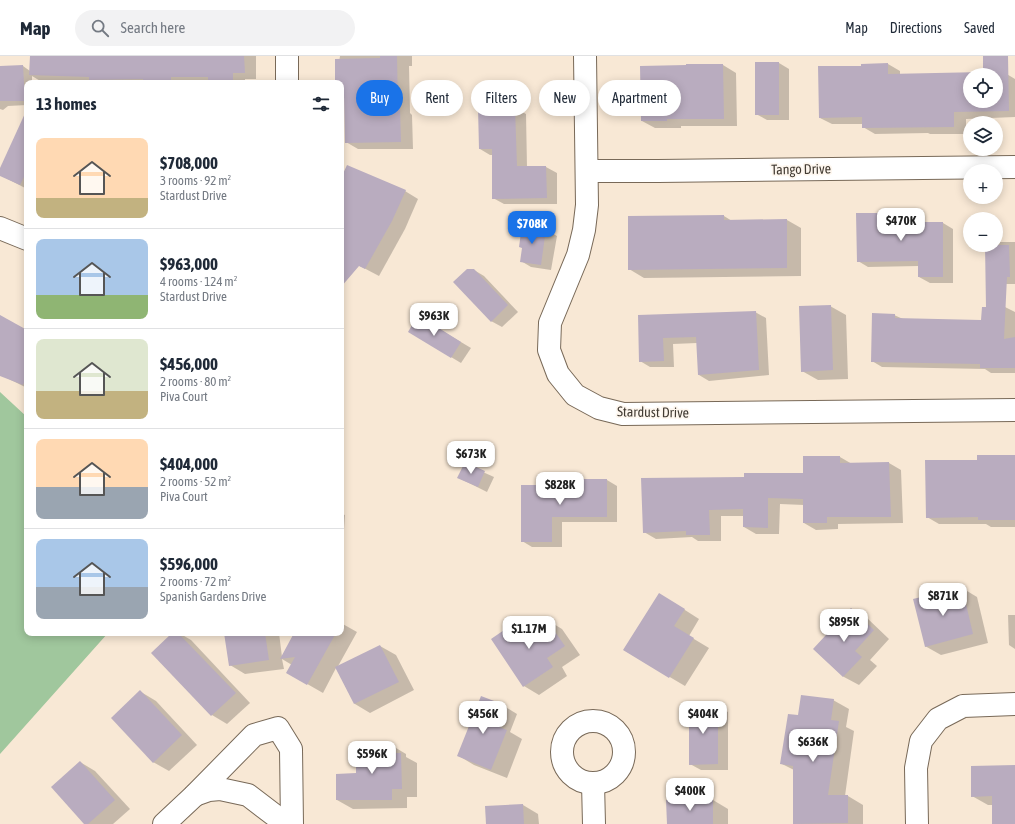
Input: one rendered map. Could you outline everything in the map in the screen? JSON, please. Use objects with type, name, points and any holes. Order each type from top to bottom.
[{"type":"street","points":[[287,56],[287,80]]},
{"type":"street","name":"Stardust Drive","points":[[585,56],[588,205],[578,255],[550,322],[549,350],[558,374],[575,395],[599,408],[623,414],[1015,410]]},
{"type":"street","name":"Tango Drive","points":[[588,171],[1015,167]]},
{"type":"street","points":[[0,228],[24,238]]},
{"type":"street","points":[[917,824],[916,768],[921,741],[938,719],[963,706],[1015,704]]},
{"type":"street","points":[[164,824],[254,735],[278,728],[291,749],[292,824]]},
{"type":"street","points":[[593,783],[594,824]]},
{"type":"street","points":[[195,795],[209,790],[220,789],[248,795],[286,824]]},
{"type":"green space","points":[[0,392],[24,414],[24,636],[105,636],[0,754]]},
{"type":"building","points":[[30,56],[244,56],[245,73],[233,73],[233,80],[208,80],[208,77],[171,77],[171,80],[89,80],[89,77],[29,75]]},
{"type":"building","points":[[397,56],[397,80],[356,80],[356,116],[400,116],[401,142],[345,143],[344,80],[335,80],[335,59]]},
{"type":"building","points":[[983,56],[1008,56],[1009,111],[954,112],[954,127],[862,128],[862,117],[819,118],[818,66],[861,66],[861,64],[888,63],[888,74],[963,72],[963,108],[1003,108],[1003,68],[983,68]]},
{"type":"building","points":[[755,62],[779,62],[779,115],[755,115]]},
{"type":"building","points":[[723,64],[724,119],[667,119],[667,121],[641,121],[641,116],[681,116],[681,80],[640,80],[640,66]]},
{"type":"building","points":[[23,65],[24,101],[0,101],[0,66]]},
{"type":"building","points":[[24,116],[24,177],[20,185],[0,176],[0,168]]},
{"type":"building","points":[[478,116],[515,116],[517,166],[546,166],[547,198],[492,199],[492,149],[479,149]]},
{"type":"building","points":[[347,165],[406,190],[392,221],[365,269],[359,266],[344,284],[344,172]]},
{"type":"building","points":[[856,213],[895,213],[895,222],[943,222],[943,277],[918,277],[918,261],[857,262]]},
{"type":"building","points":[[724,215],[724,220],[787,219],[787,268],[628,270],[628,216]]},
{"type":"building","points":[[522,225],[546,229],[541,265],[520,262],[522,248],[519,247]]},
{"type":"building","points":[[1003,245],[1009,245],[1010,277],[1007,277],[1004,339],[1015,337],[1015,368],[980,368],[980,364],[871,362],[872,313],[895,314],[895,318],[981,320],[982,307],[986,307],[985,252],[1003,252]]},
{"type":"building","points":[[467,269],[474,269],[508,305],[491,322],[453,282]]},
{"type":"building","points":[[831,305],[833,370],[801,372],[799,306]]},
{"type":"building","points":[[756,311],[759,370],[698,375],[696,337],[663,338],[664,361],[639,362],[638,315]]},
{"type":"building","points":[[0,315],[24,328],[24,382],[23,385],[0,376]]},
{"type":"building","points":[[418,315],[461,342],[451,358],[408,332]]},
{"type":"building","points":[[977,455],[1015,455],[1015,520],[978,520],[978,517],[926,518],[925,460],[977,460]]},
{"type":"building","points":[[803,456],[840,456],[840,463],[889,462],[891,517],[827,517],[827,523],[803,523],[803,499],[768,498],[768,528],[743,527],[743,509],[709,510],[710,535],[686,535],[686,531],[643,533],[641,478],[744,477],[744,473],[803,473]]},
{"type":"building","points":[[465,462],[485,471],[478,487],[457,478]]},
{"type":"building","points":[[569,479],[607,479],[607,517],[552,517],[552,542],[521,542],[521,485],[569,485]]},
{"type":"building","points":[[962,587],[973,634],[925,647],[913,599]]},
{"type":"building","points":[[659,593],[685,609],[674,626],[694,638],[669,678],[623,650]]},
{"type":"building","points":[[851,608],[874,630],[855,651],[862,657],[843,677],[813,649]]},
{"type":"building","points":[[546,619],[565,646],[547,658],[553,667],[523,687],[491,639],[513,624],[521,636]]},
{"type":"building","points":[[169,636],[181,636],[236,693],[211,716],[151,653]]},
{"type":"building","points":[[224,636],[265,636],[269,660],[229,666]]},
{"type":"building","points":[[292,636],[334,636],[307,685],[286,673],[295,657],[280,659]]},
{"type":"building","points":[[380,645],[399,682],[354,704],[335,667]]},
{"type":"building","points":[[140,690],[182,735],[153,763],[111,718]]},
{"type":"building","points":[[801,695],[834,699],[831,720],[839,721],[828,795],[848,795],[848,823],[793,824],[793,766],[780,764],[788,714],[798,715]]},
{"type":"building","points":[[481,696],[502,704],[494,725],[507,730],[491,770],[457,756]]},
{"type":"building","points":[[689,705],[718,705],[718,764],[689,765]]},
{"type":"building","points":[[391,744],[391,753],[401,753],[402,789],[392,789],[392,800],[336,800],[336,774],[356,773],[356,745]]},
{"type":"building","points":[[80,761],[115,800],[88,824],[84,824],[51,787]]},
{"type":"building","points":[[1015,765],[1015,824],[992,824],[992,796],[971,797],[971,766]]},
{"type":"building","points":[[713,799],[713,824],[667,824],[666,800]]},
{"type":"building","points":[[523,804],[524,824],[486,824],[485,806]]}]
